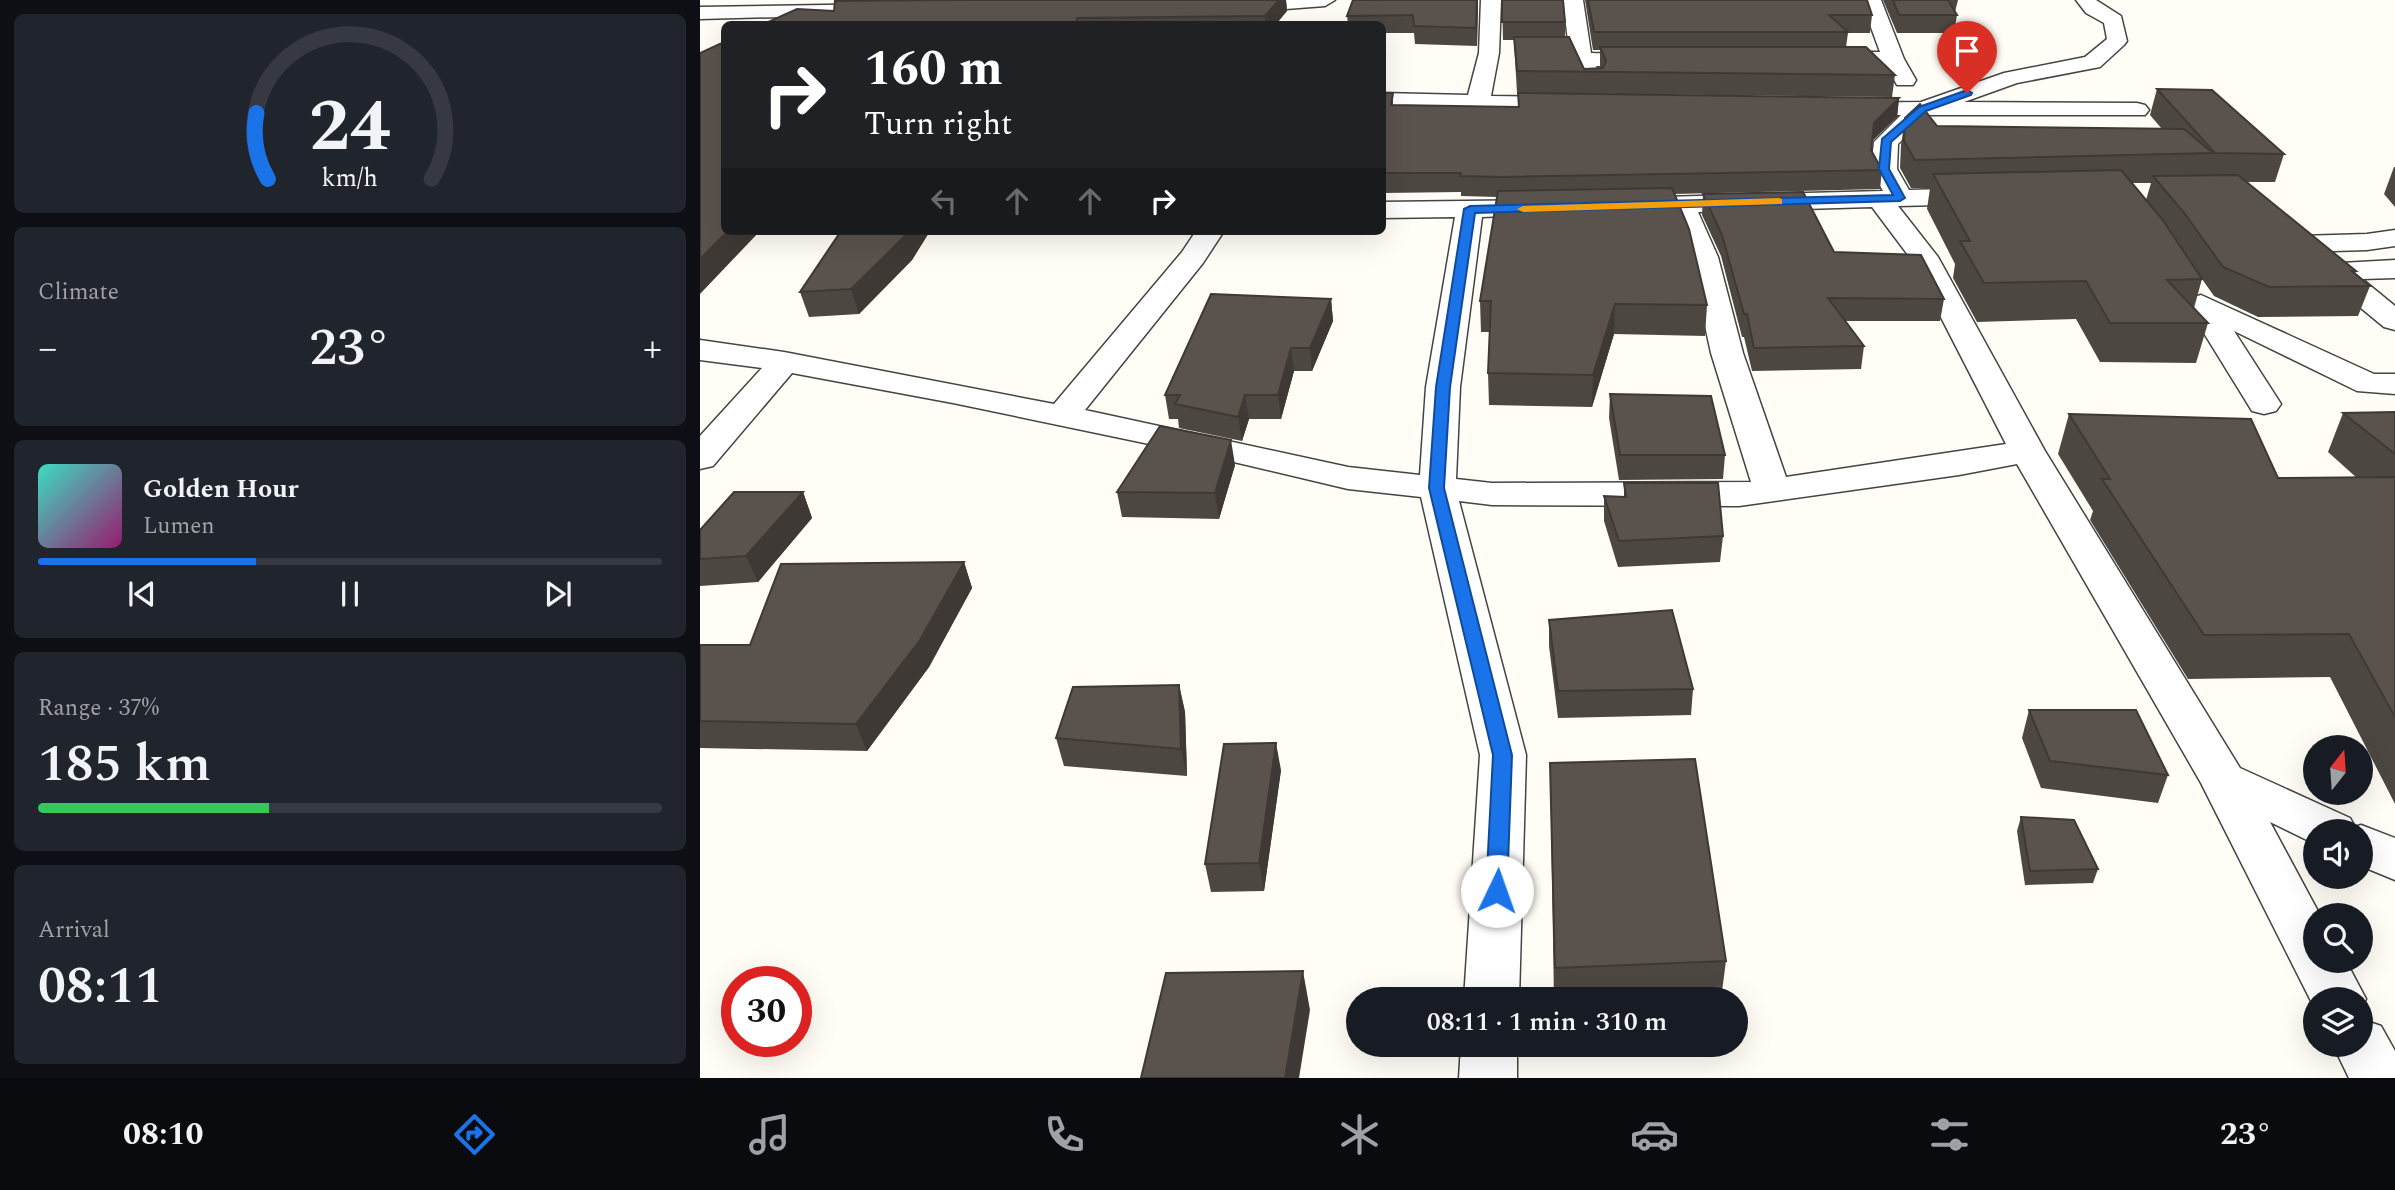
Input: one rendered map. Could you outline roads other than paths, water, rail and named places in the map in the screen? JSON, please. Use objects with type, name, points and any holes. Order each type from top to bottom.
[{"type":"street","points":[[1216,8],[1318,0]]},
{"type":"street","points":[[1308,21],[1318,0]]},
{"type":"street","points":[[1478,102],[1489,49],[1491,0]]},
{"type":"street","points":[[1573,0],[1581,54],[1600,104]]},
{"type":"street","points":[[1871,0],[1893,59],[1923,109]]},
{"type":"street","points":[[2086,0],[2093,9],[2114,20],[2117,41],[2092,62],[2012,78],[1923,109],[1886,142],[1884,169],[1889,198],[1924,257],[2028,451],[2223,780],[2303,933]]},
{"type":"street","points":[[700,13],[902,10]]},
{"type":"street","points":[[1489,49],[1514,49]]},
{"type":"street","points":[[1553,49],[1581,54],[1678,61]]},
{"type":"street","points":[[1807,59],[1893,59]]},
{"type":"street","points":[[1386,100],[1626,104]]},
{"type":"street","points":[[1826,107],[2137,110]]},
{"type":"street","points":[[1601,207],[2010,195]]},
{"type":"street","points":[[1682,205],[1704,257],[1727,353],[1772,491]]},
{"type":"street","points":[[1386,210],[1573,208]]},
{"type":"street","points":[[1470,209],[1443,387],[1437,488],[1503,755],[1493,987]]},
{"type":"street","points":[[1062,416],[1193,257],[1207,235]]},
{"type":"street","points":[[2395,238],[2367,242],[2289,235],[2395,321]]},
{"type":"street","points":[[2339,276],[2395,269]]},
{"type":"street","points":[[2339,276],[2395,304]]},
{"type":"street","points":[[2264,404],[2194,293],[2369,384],[2395,384]]},
{"type":"street","points":[[700,350],[784,362],[1062,416],[1348,478],[1506,494],[1739,495],[1959,464],[2028,451]]},
{"type":"street","points":[[700,457],[784,362]]},
{"type":"street","points":[[2223,780],[2307,819]]},
{"type":"street","points":[[2373,850],[2395,860]]},
{"type":"street","points":[[1488,1078],[1489,1057]]},
{"type":"street","points":[[2368,1057],[2379,1078]]}]
